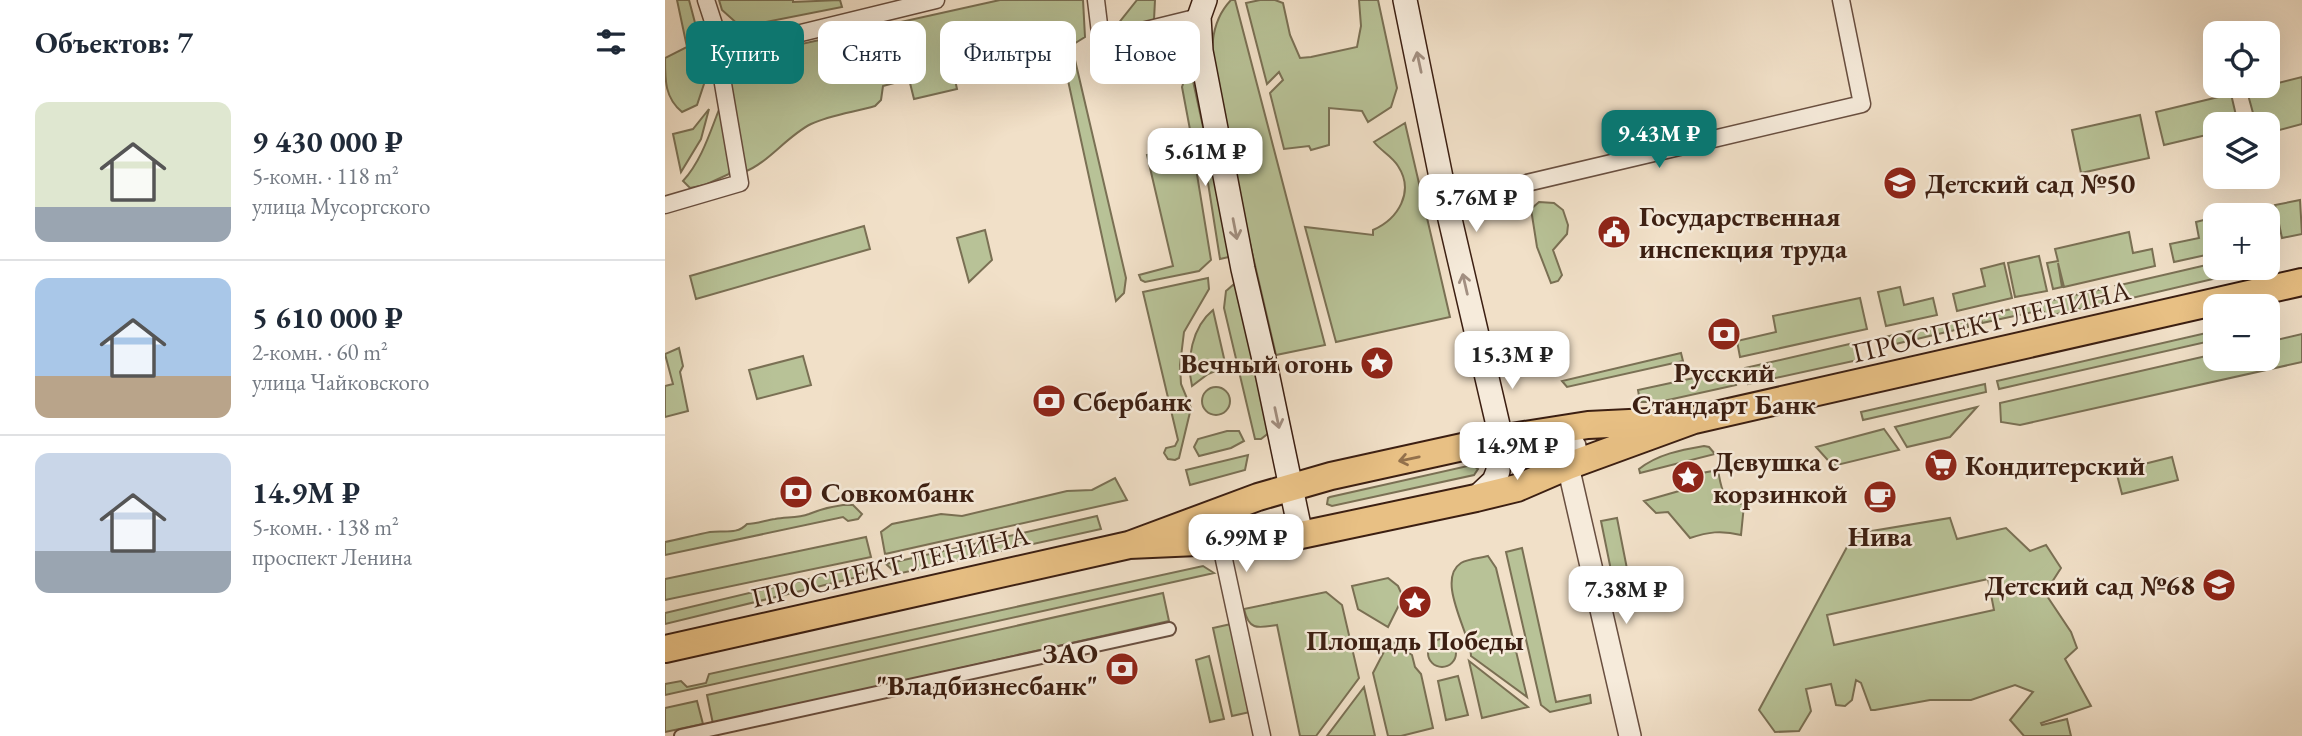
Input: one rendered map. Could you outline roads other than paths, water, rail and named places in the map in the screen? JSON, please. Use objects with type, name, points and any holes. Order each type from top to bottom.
[{"type":"main road","points":[[1405,0],[1446,202],[1499,439],[1498,471],[1494,481],[1476,498]]},
{"type":"main road","points":[[1202,8],[1201,51],[1243,269],[1301,535]]},
{"type":"main road","name":"ПРОСПЕКТ ЛЕНИНА","points":[[1129,545],[1301,535],[1476,498],[1517,488],[1568,466],[1694,420],[2302,282]]},
{"type":"main road","name":"ПРОСПЕКТ ЛЕНИНА","points":[[665,649],[1129,545],[1291,487],[1331,476],[1499,439],[1561,429],[1588,425],[1694,420]]},
{"type":"street","points":[[706,0],[713,21]]},
{"type":"street","points":[[804,32],[936,0]]},
{"type":"street","points":[[1096,0],[1101,41],[1202,8]]},
{"type":"street","points":[[1446,202],[1862,104],[1841,0]]},
{"type":"street","points":[[665,205],[740,183],[723,84]]},
{"type":"street","points":[[1561,429],[1575,446],[1568,466],[1630,736]]},
{"type":"street","points":[[1220,541],[1262,736]]},
{"type":"street","points":[[681,736],[1169,629]]},
{"type":"place","name":"Детский сад №50","points":[[1900,183]]},
{"type":"place","name":"Государственная инспекция труда","points":[[1614,232]]},
{"type":"place","name":"Русский Стандарт Банк","points":[[1724,334]]},
{"type":"place","name":"Вечный огонь","points":[[1377,363]]},
{"type":"place","name":"Сбербанк","points":[[1049,401]]},
{"type":"place","name":"Кондитерский","points":[[1941,465]]},
{"type":"place","name":"Девушка с корзинкой","points":[[1688,477]]},
{"type":"place","name":"Совкомбанк","points":[[796,492]]},
{"type":"place","name":"Нива","points":[[1880,497]]},
{"type":"place","name":"Детский сад №68","points":[[2219,585]]},
{"type":"place","name":"Площадь Победы","points":[[1415,602]]},
{"type":"place","name":"ЗАО \"Владбизнесбанк\"","points":[[1122,669]]}]
